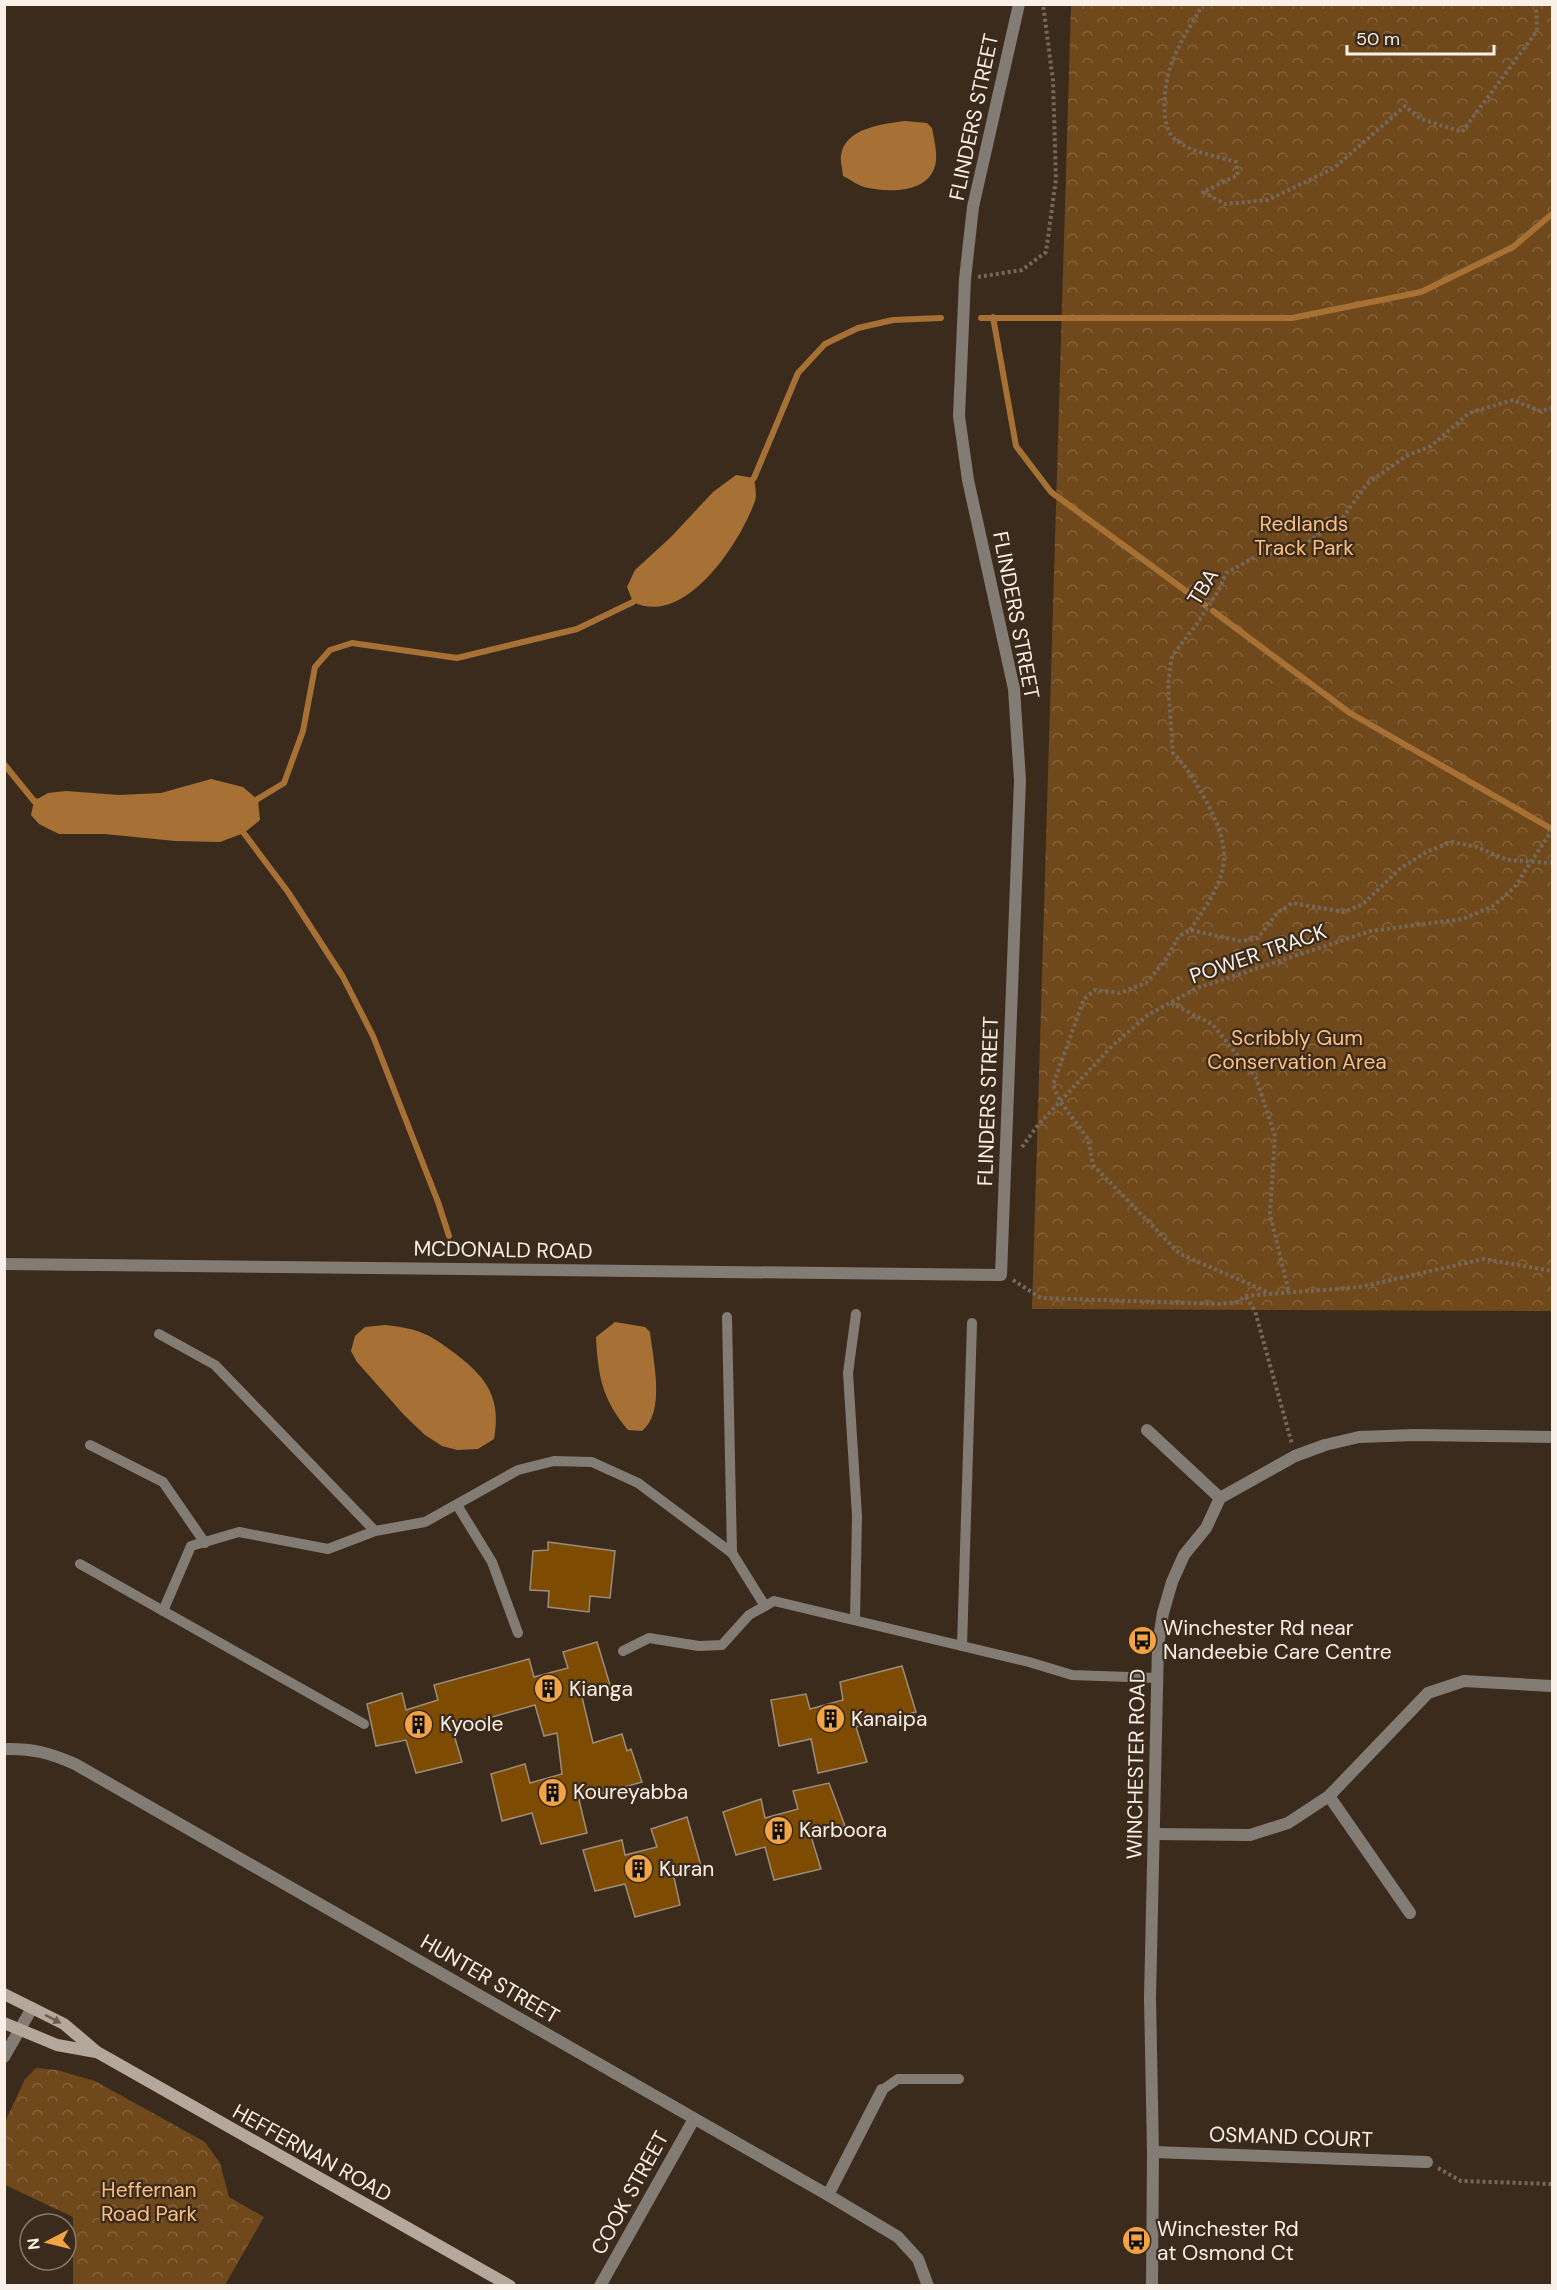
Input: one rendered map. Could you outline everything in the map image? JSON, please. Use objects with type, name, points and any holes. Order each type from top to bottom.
[{"type":"street","name":"FLINDERS STREET","points":[[1001,1275],[1020,780],[1014,689],[968,480],[959,416],[965,279],[973,207],[1018,4]]},
{"type":"street","name":"MCDONALD ROAD","points":[[4,1264],[1001,1275]]},
{"type":"street","points":[[1147,1430],[1220,1498],[1295,1456],[1325,1445],[1359,1437],[1414,1435],[1552,1437]]},
{"type":"street","name":"WINCHESTER ROAD","points":[[1152,2286],[1153,2152],[1150,1998],[1158,1645],[1163,1613],[1172,1582],[1184,1555],[1206,1528],[1220,1498]]},
{"type":"street","points":[[1154,1834],[1250,1835],[1288,1823],[1329,1796],[1428,1693],[1464,1681],[1552,1686]]},
{"type":"street","name":"HUNTER STREET","points":[[4,1749],[49,1753],[75,1764],[828,2195],[898,2237],[918,2259],[928,2286]]},
{"type":"street","points":[[1329,1796],[1410,1913]]},
{"type":"street","name":"HEFFERNAN ROAD","points":[[4,1994],[64,2024],[97,2052],[510,2286]]},
{"type":"street","points":[[4,2058],[32,2008]]},
{"type":"street","name":"HEFFERNAN ROAD","points":[[4,2023],[57,2045],[97,2052]]},
{"type":"street","points":[[828,2195],[882,2090]]},
{"type":"street","name":"COOK STREET","points":[[600,2286],[694,2119]]},
{"type":"street","name":"OSMAND COURT","points":[[1153,2152],[1427,2162]]},
{"type":"lane","points":[[855,1620],[857,1516],[849,1373],[856,1314]]},
{"type":"lane","points":[[727,1317],[732,1553]]},
{"type":"lane","points":[[962,1646],[972,1323]]},
{"type":"lane","points":[[159,1334],[215,1365],[375,1531]]},
{"type":"lane","points":[[90,1446],[163,1482],[205,1543]]},
{"type":"lane","points":[[163,1611],[191,1546],[239,1532],[328,1549],[375,1531],[425,1522],[518,1470],[554,1461],[592,1462],[638,1483],[732,1553],[765,1606]]},
{"type":"lane","points":[[457,1505],[492,1562],[518,1632]]},
{"type":"lane","points":[[80,1564],[364,1724]]},
{"type":"lane","points":[[623,1651],[649,1638],[699,1646],[722,1645],[749,1615],[774,1601],[1072,1675],[1157,1678]]},
{"type":"lane","points":[[882,2090],[898,2079],[959,2079]]},
{"type":"path","points":[[965,279],[1022,270],[1046,252],[1056,179],[1053,81],[1043,4]]},
{"type":"path","points":[[1203,4],[1173,59],[1163,105],[1167,126],[1174,139],[1200,152],[1236,162],[1238,175],[1203,192],[1225,204],[1268,200],[1334,168],[1405,106],[1421,119],[1462,132],[1537,31],[1536,4]]},
{"type":"path","name":"TBA","points":[[1060,1101],[1053,1085],[1084,999],[1095,990],[1120,993],[1146,983],[1165,961],[1179,936],[1190,930],[1213,897],[1221,878],[1225,844],[1219,824],[1187,767],[1173,753],[1168,684],[1172,656],[1219,590],[1226,573],[1259,555],[1286,553],[1341,520],[1367,484],[1406,456],[1431,446],[1469,413],[1513,400],[1540,411],[1552,408]]},
{"type":"path","name":"POWER TRACK","points":[[1005,1171],[1038,1125],[1112,1046],[1148,1015],[1197,988],[1371,931],[1463,919],[1493,906],[1514,888],[1552,830]]},
{"type":"path","points":[[1190,930],[1241,941],[1258,938],[1277,913],[1292,903],[1344,912],[1363,904],[1401,868],[1428,851],[1452,842],[1477,847],[1507,860],[1552,863]]},
{"type":"path","points":[[1171,1003],[1212,1024],[1256,1078],[1275,1136],[1270,1214],[1289,1293]]},
{"type":"path","points":[[1060,1101],[1088,1139],[1093,1165],[1180,1254],[1272,1294]]},
{"type":"path","points":[[1001,1275],[1041,1298],[1219,1304],[1238,1302],[1245,1296],[1360,1287],[1484,1259],[1552,1271]]},
{"type":"path","points":[[1245,1296],[1255,1311],[1295,1456]]},
{"type":"path","points":[[1427,2162],[1461,2181],[1552,2184]]},
{"type":"green space","points":[[1071,5],[1552,5],[1552,1311],[1032,1309]]},
{"type":"green space","name":"Heffernan Road Park","points":[[36,2068],[57,2070],[95,2081],[205,2142],[220,2163],[229,2197],[264,2217],[225,2285],[73,2285],[73,2272],[78,2272],[78,2212],[62,2212],[5,2185],[5,2122],[25,2079]]},
{"type":"shaded area","points":[[905,121],[927,123],[932,128],[936,161],[933,172],[926,180],[908,189],[885,190],[864,187],[843,176],[841,156],[849,139],[866,129]]},
{"type":"shaded area","points":[[736,475],[754,478],[756,499],[748,518],[724,558],[690,593],[672,603],[653,607],[633,602],[627,587],[635,570],[671,537],[713,492]]},
{"type":"shaded area","points":[[211,779],[243,787],[258,800],[260,820],[244,833],[220,842],[175,841],[105,834],[59,834],[39,824],[31,815],[34,801],[48,793],[66,791],[119,795],[161,793]]},
{"type":"shaded area","points":[[615,1322],[645,1327],[650,1332],[656,1399],[654,1411],[642,1431],[628,1430],[619,1419],[607,1397],[600,1375],[596,1337]]},
{"type":"shaded area","points":[[385,1325],[408,1328],[431,1337],[457,1355],[477,1373],[494,1401],[496,1425],[494,1439],[478,1449],[457,1450],[442,1446],[425,1435],[404,1415],[357,1362],[351,1351],[355,1336],[365,1327]]},
{"type":"building","points":[[548,1542],[615,1551],[610,1598],[590,1596],[589,1612],[548,1607],[549,1591],[530,1590],[533,1551],[548,1550]]},
{"type":"building","points":[[597,1642],[610,1685],[581,1693],[593,1743],[622,1734],[627,1751],[631,1749],[642,1782],[579,1800],[587,1833],[541,1844],[532,1813],[502,1821],[491,1774],[525,1764],[530,1783],[562,1774],[557,1733],[544,1736],[535,1705],[452,1728],[462,1762],[416,1773],[406,1740],[376,1746],[367,1704],[402,1693],[406,1710],[438,1700],[434,1685],[529,1659],[534,1677],[568,1668],[563,1652]]},
{"type":"building","name":"Kanaipa","points":[[902,1666],[916,1712],[856,1727],[867,1762],[818,1773],[811,1739],[779,1746],[771,1700],[806,1694],[810,1709],[843,1700],[840,1682]]},
{"type":"building","name":"Karboora","points":[[829,1783],[845,1826],[810,1833],[821,1869],[774,1880],[765,1847],[736,1855],[723,1812],[761,1799],[765,1818],[798,1809],[793,1791]]},
{"type":"building","name":"Kuran","points":[[687,1817],[701,1866],[673,1873],[680,1905],[635,1917],[625,1884],[595,1891],[583,1850],[622,1840],[625,1855],[657,1847],[651,1829]]},
{"type":"waterway","points":[[981,318],[1292,318],[1421,292],[1513,247],[1552,214]]},
{"type":"waterway","points":[[993,317],[1016,446],[1051,492],[1205,605]]},
{"type":"waterway","points":[[749,483],[754,478],[798,373],[825,344],[858,328],[893,320],[941,318]]},
{"type":"waterway","points":[[251,803],[284,783],[303,731],[315,667],[330,650],[352,643],[457,658],[577,629],[633,602],[637,597]]},
{"type":"waterway","points":[[1213,611],[1350,713],[1552,829]]},
{"type":"waterway","points":[[4,764],[34,801],[39,802]]},
{"type":"waterway","points":[[240,828],[288,892],[343,977],[373,1036],[449,1236]]},
{"type":"place","name":"Winchester Rd near Nandeebie Care Centre","points":[[1142,1640]]},
{"type":"place","name":"Kianga","points":[[548,1689]]},
{"type":"place","name":"Kanaipa","points":[[830,1719]]},
{"type":"place","name":"Kyoole","points":[[419,1724]]},
{"type":"place","name":"Koureyabba","points":[[552,1792]]},
{"type":"place","name":"Karboora","points":[[778,1830]]},
{"type":"place","name":"Kuran","points":[[638,1869]]},
{"type":"place","name":"Winchester Rd at Osmond Ct","points":[[1136,2241]]},
{"type":"park label","name":"Redlands Track Park","points":[[1304,536]]},
{"type":"park label","name":"Scribbly Gum Conservation Area","points":[[1297,1050]]}]
